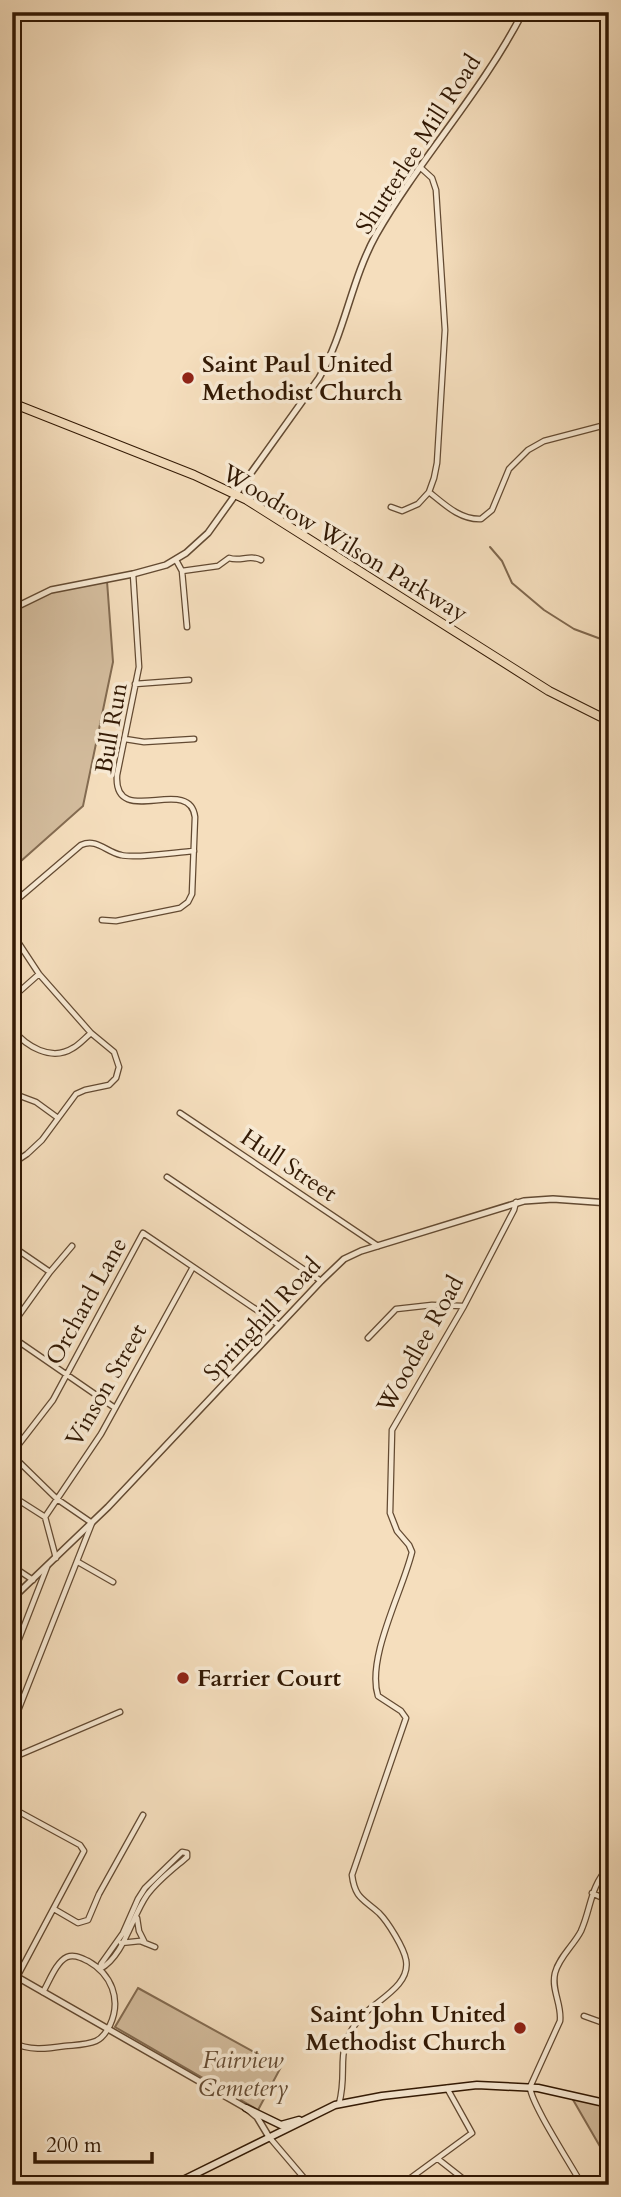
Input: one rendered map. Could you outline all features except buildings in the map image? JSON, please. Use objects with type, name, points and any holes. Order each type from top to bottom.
[{"type":"highway","name":"Woodrow Wilson Parkway","points":[[12,403],[194,475],[235,494],[549,691],[609,721]]},
{"type":"main road","points":[[173,2185],[339,2104],[447,2087],[477,2085],[530,2087],[609,2104]]},
{"type":"main road","points":[[246,2108],[281,2126],[317,2115]]},
{"type":"street","name":"Shutterlee Mill Road","points":[[12,609],[51,590],[162,567],[176,560],[201,540],[313,388],[331,357],[368,250],[382,225],[510,36],[523,12]]},
{"type":"street","points":[[391,507],[406,511],[429,492],[436,471],[438,449],[445,316],[436,190],[432,178],[421,168]]},
{"type":"street","points":[[429,492],[457,513],[470,519],[481,519],[492,510],[509,469],[528,450],[544,441],[609,424]]},
{"type":"street","points":[[182,571],[218,566],[229,558],[236,561],[251,556],[261,560]]},
{"type":"street","points":[[176,560],[182,571],[187,626]]},
{"type":"street","name":"Bull Run","points":[[102,920],[116,922],[180,908],[192,894],[195,813],[189,803],[179,799],[136,801],[119,790],[116,779],[139,663],[133,574]]},
{"type":"street","points":[[135,684],[190,680]]},
{"type":"street","points":[[125,739],[144,742],[194,739]]},
{"type":"street","points":[[12,904],[84,843],[96,843],[126,856],[194,851]]},
{"type":"street","points":[[12,933],[39,974],[91,1034],[116,1055],[119,1065],[118,1073],[108,1085],[77,1094],[40,1143],[12,1164]]},
{"type":"street","points":[[12,998],[39,974]]},
{"type":"street","points":[[12,1029],[28,1044],[55,1053],[70,1050],[91,1034]]},
{"type":"street","points":[[12,1093],[36,1102],[58,1118]]},
{"type":"street","name":"Hull Street","points":[[180,1113],[378,1246]]},
{"type":"street","points":[[167,1177],[321,1281]]},
{"type":"street","name":"Springhill Road","points":[[12,1599],[92,1523],[321,1281],[346,1258],[516,1202],[545,1199],[609,1203]]},
{"type":"street","name":"Woodlee Road","points":[[339,2104],[344,2082],[342,2056],[346,2039],[362,2015],[400,1982],[407,1964],[404,1953],[385,1920],[356,1892],[352,1875],[406,1718],[401,1711],[378,1696],[376,1689],[380,1645],[412,1552],[391,1517],[391,1434],[464,1306],[516,1202]]},
{"type":"street","name":"Orchard Lane","points":[[12,1454],[50,1404],[143,1233],[192,1267]]},
{"type":"street","points":[[12,1246],[50,1272]]},
{"type":"street","points":[[12,1325],[72,1246]]},
{"type":"street","points":[[192,1267],[279,1325]]},
{"type":"street","name":"Vinson Street","points":[[44,1517],[101,1434],[192,1267]]},
{"type":"street","points":[[368,1338],[396,1309],[432,1305],[464,1306]]},
{"type":"street","points":[[12,1337],[115,1408]]},
{"type":"street","points":[[12,1454],[57,1499],[92,1523],[12,1726]]},
{"type":"street","points":[[12,1496],[44,1517],[56,1558]]},
{"type":"street","points":[[78,1562],[113,1582]]},
{"type":"street","points":[[12,1566],[33,1580]]},
{"type":"street","points":[[12,1657],[47,1566]]},
{"type":"street","points":[[12,1702],[20,1705]]},
{"type":"street","points":[[12,1758],[120,1712]]},
{"type":"street","points":[[12,1808],[80,1845],[84,1851],[15,1976],[246,2108],[310,2185]]},
{"type":"street","points":[[54,1909],[78,1923],[88,1920],[99,1894],[143,1815]]},
{"type":"street","points":[[100,1969],[106,1966],[151,1889],[187,1857],[186,1852],[178,1855],[145,1888],[120,1942]]},
{"type":"street","points":[[582,2185],[531,2094],[530,2087],[560,2021],[554,1987],[556,1970],[580,1933],[592,1893],[609,1866]]},
{"type":"street","points":[[592,1893],[609,1901]]},
{"type":"street","points":[[137,1914],[139,1931],[146,1943]]},
{"type":"street","points":[[120,1942],[136,1941],[155,1947]]},
{"type":"street","points":[[12,2042],[31,2049],[75,2045],[96,2041],[108,2029],[114,2015],[115,1997],[110,1982],[100,1969],[79,1957],[67,1957],[60,1962],[43,1992]]},
{"type":"street","points":[[584,2016],[609,2025]]},
{"type":"street","points":[[401,2185],[472,2133],[447,2087]]},
{"type":"street","points":[[438,2159],[471,2185]]},
{"type":"green space","points":[[107,581],[113,662],[83,806],[12,869],[12,611],[54,591]]},
{"type":"green space","name":"Fairview Cemetery","points":[[138,1988],[281,2067],[258,2110],[115,2027]]},
{"type":"green space","points":[[572,2098],[609,2107],[609,2162]]},
{"type":"waterway","points":[[490,547],[502,561],[512,583],[544,610],[574,629],[609,642]]},
{"type":"place","name":"Saint Paul United Methodist Church","points":[[188,378]]},
{"type":"place","name":"Farrier Court","points":[[183,1678]]},
{"type":"place","name":"Saint John United Methodist Church","points":[[520,2028]]}]
